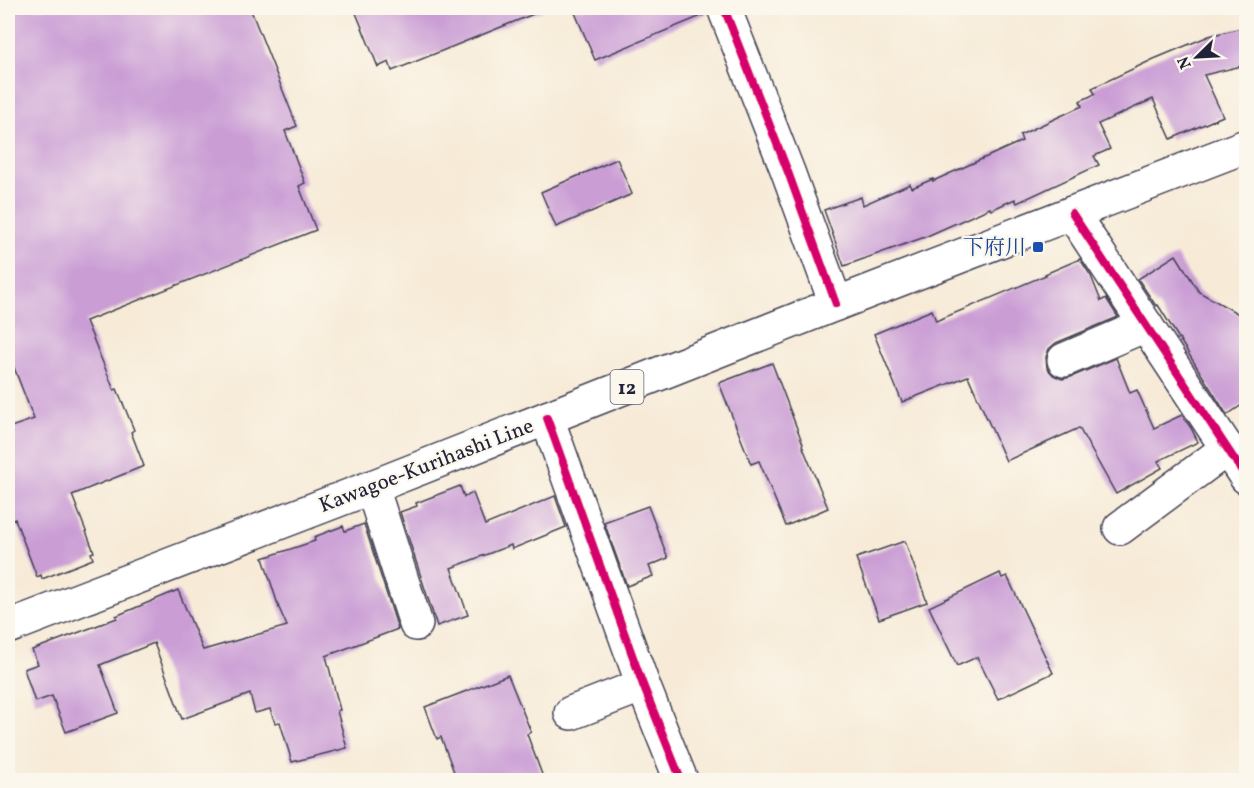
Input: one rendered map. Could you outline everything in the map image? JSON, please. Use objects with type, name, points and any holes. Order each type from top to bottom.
[{"type":"main road","points":[[724,8],[788,172],[836,304]]},
{"type":"main road","name":"Kawagoe-Kurihashi Line","points":[[8,627],[1246,146]]},
{"type":"main road","points":[[1072,213],[1246,477]]},
{"type":"main road","points":[[1064,360],[1146,325]]},
{"type":"main road","points":[[547,418],[643,685],[681,780]]},
{"type":"main road","points":[[1120,528],[1228,448]]},
{"type":"main road","points":[[372,487],[416,624]]},
{"type":"main road","points":[[571,713],[643,685]]},
{"type":"building","points":[[8,8],[250,8],[297,126],[285,131],[305,183],[299,186],[316,230],[86,321],[114,390],[117,389],[134,430],[131,432],[144,466],[72,495],[94,552],[91,553],[93,559],[42,579],[41,575],[37,577],[15,519],[8,522],[8,428],[34,419],[8,352]]},
{"type":"building","points":[[354,8],[546,9],[392,71],[389,62],[378,67]]},
{"type":"building","points":[[573,8],[706,8],[706,14],[595,60]]},
{"type":"building","points":[[1246,27],[1246,65],[1204,75],[1223,116],[1171,139],[1153,99],[1098,124],[1110,149],[1094,156],[1099,165],[1017,203],[1015,199],[991,210],[990,208],[925,237],[844,266],[824,210],[861,197],[863,205],[910,184],[912,188],[933,179],[933,181],[1022,141],[1020,135],[1082,106],[1080,101],[1095,94],[1092,88],[1209,36]]},
{"type":"building","points":[[617,159],[632,194],[556,227],[541,192]]},
{"type":"building","points":[[1176,255],[1199,292],[1246,318],[1246,402],[1227,415],[1158,305],[1156,306],[1138,279]]},
{"type":"building","points":[[1080,259],[1091,276],[1101,301],[1106,298],[1118,317],[1056,343],[1049,349],[1046,357],[1047,368],[1053,375],[1062,379],[1116,358],[1130,393],[1137,390],[1154,428],[1182,415],[1198,442],[1158,461],[1162,468],[1116,494],[1079,428],[1006,461],[968,376],[902,402],[874,334],[932,310],[936,321]]},
{"type":"building","points":[[772,363],[828,508],[786,526],[759,461],[751,464],[719,383]]},
{"type":"building","points":[[460,486],[464,497],[473,493],[485,525],[555,496],[566,527],[512,549],[511,545],[451,568],[468,615],[437,626],[400,512],[417,506],[416,503]]},
{"type":"building","points":[[648,506],[668,558],[649,566],[653,576],[627,586],[604,522]]},
{"type":"building","points":[[364,524],[398,629],[326,656],[347,748],[292,762],[280,722],[275,723],[270,709],[255,713],[250,694],[182,719],[154,643],[100,665],[118,713],[66,732],[52,696],[35,702],[24,669],[38,664],[32,650],[117,618],[116,616],[178,590],[203,650],[287,626],[263,558],[315,541],[314,537],[343,526],[345,531]]},
{"type":"building","points":[[905,541],[927,602],[879,619],[856,558]]},
{"type":"building","points":[[1000,573],[1002,578],[1007,576],[1053,673],[998,699],[977,657],[957,666],[929,607]]},
{"type":"building","points":[[508,675],[531,732],[527,734],[544,780],[457,780],[441,737],[437,739],[425,707]]},
{"type":"cycle path","points":[[724,8],[788,172],[836,304]]},
{"type":"cycle path","points":[[1072,213],[1246,477]]},
{"type":"cycle path","points":[[547,418],[643,685],[681,780]]},
{"type":"place","name":"下府川","points":[[1038,247]]}]
